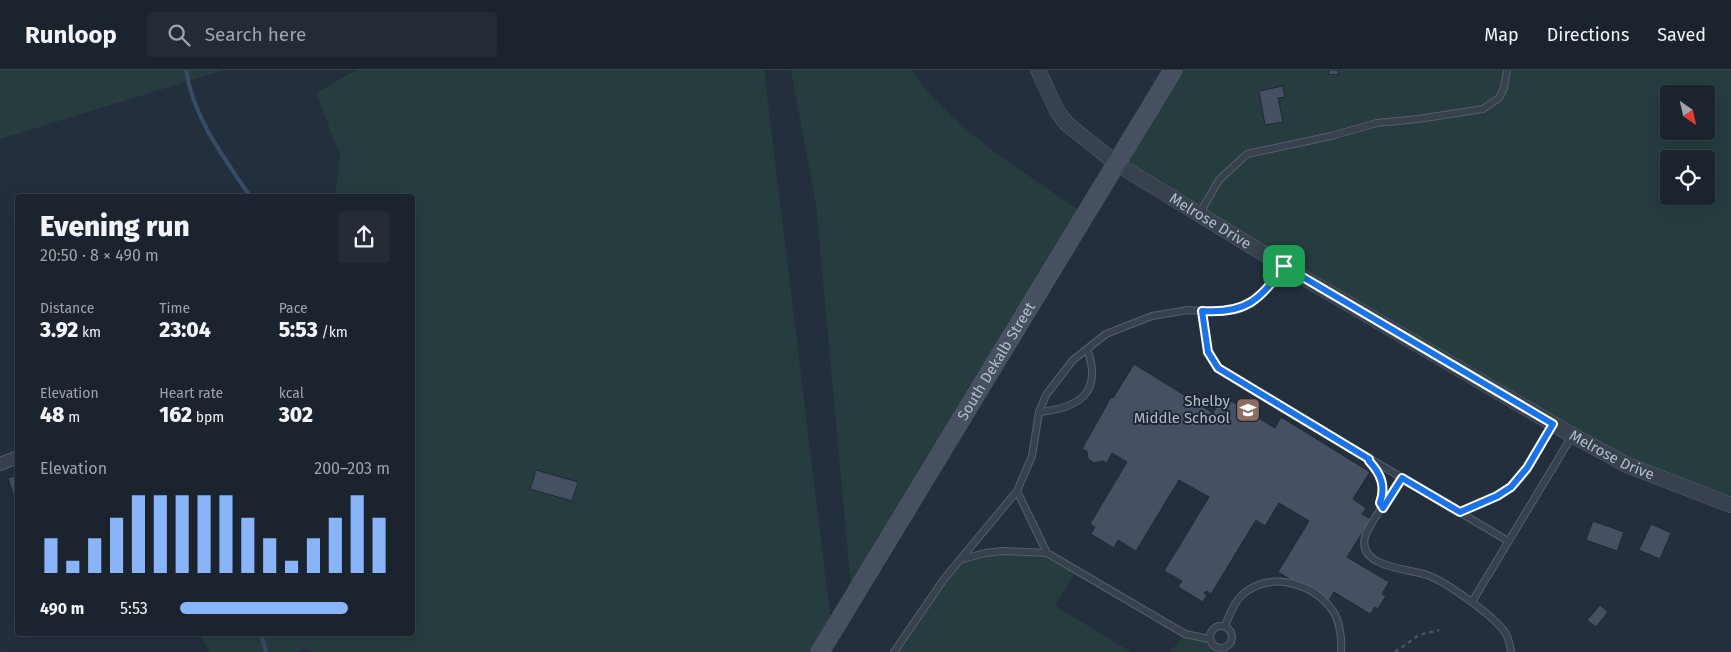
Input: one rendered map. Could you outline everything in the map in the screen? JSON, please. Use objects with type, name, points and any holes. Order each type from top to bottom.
[{"type":"main road","name":"South Dekalb Street","points":[[820,652],[1173,70]]},
{"type":"street","name":"Melrose Drive","points":[[1038,70],[1057,111],[1067,124],[1117,164],[1284,266],[1572,435],[1627,465],[1731,505]]},
{"type":"street","points":[[0,464],[15,459]]},
{"type":"lane","points":[[1199,214],[1219,180],[1247,154],[1331,136],[1377,123],[1418,119],[1482,108],[1499,98],[1504,88],[1508,70]]},
{"type":"lane","points":[[894,652],[944,579],[1017,491],[1032,456],[1039,412],[1046,395],[1073,360],[1106,334],[1146,318],[1165,312],[1229,311],[1249,304],[1267,289],[1284,266]]},
{"type":"lane","points":[[1202,311],[1208,352],[1218,368],[1508,541]]},
{"type":"lane","points":[[1039,412],[1069,407],[1087,392],[1093,374],[1087,349]]},
{"type":"lane","points":[[1460,512],[1497,496],[1511,487],[1527,468],[1553,424]]},
{"type":"lane","points":[[1472,602],[1572,435]]},
{"type":"lane","points":[[1369,459],[1378,471],[1384,487],[1380,503],[1383,508]]},
{"type":"lane","points":[[1402,478],[1365,538],[1367,550],[1374,558],[1387,566],[1428,575],[1472,602],[1505,632],[1511,652]]},
{"type":"lane","points":[[1017,491],[1047,553]]},
{"type":"lane","points":[[962,559],[985,552],[1004,550],[1047,553],[1185,634],[1209,639],[1215,647],[1226,650],[1232,638],[1230,630],[1225,626],[1216,626],[1212,630],[1209,639]]},
{"type":"lane","points":[[1225,626],[1231,611],[1246,591],[1271,582],[1292,583],[1310,591],[1332,611],[1338,624],[1341,652]]},
{"type":"path","points":[[1395,652],[1419,635],[1439,630]]},
{"type":"green space","points":[[0,70],[224,70],[0,139]]},
{"type":"green space","points":[[356,70],[764,70],[832,631],[820,652],[314,652],[305,649],[297,652],[210,652],[200,636],[415,636],[415,194],[335,194],[340,155],[316,93]]},
{"type":"green space","points":[[791,70],[911,70],[948,113],[969,132],[1015,167],[1086,215],[852,599],[816,205]]},
{"type":"green space","points":[[1173,70],[1731,70],[1731,505],[1656,476],[1117,164]]},
{"type":"green space","points":[[985,553],[1047,553],[1076,571],[1055,606],[1131,652],[894,652],[962,559]]},
{"type":"green space","points":[[1185,634],[1209,639],[1213,646],[1224,648],[1228,652],[1170,652]]},
{"type":"building","points":[[1329,70],[1338,70],[1338,75],[1328,74]]},
{"type":"building","points":[[1283,86],[1285,97],[1278,98],[1283,122],[1265,125],[1259,91]]},
{"type":"building","points":[[1134,364],[1213,413],[1223,396],[1275,428],[1281,417],[1370,472],[1353,499],[1366,508],[1362,514],[1371,519],[1347,557],[1389,582],[1382,594],[1386,596],[1378,609],[1375,607],[1370,614],[1334,592],[1328,602],[1278,572],[1309,521],[1279,503],[1265,526],[1256,520],[1211,594],[1206,591],[1204,593],[1207,595],[1203,602],[1178,587],[1182,581],[1164,571],[1209,497],[1179,480],[1136,551],[1118,540],[1114,548],[1091,534],[1095,527],[1090,524],[1127,462],[1112,453],[1107,463],[1103,461],[1094,463],[1088,459],[1087,451],[1082,449],[1111,397],[1113,398]]},
{"type":"building","points":[[536,470],[578,482],[572,501],[530,489]]},
{"type":"building","points":[[15,476],[15,496],[14,496],[8,478]]},
{"type":"building","points":[[1593,521],[1624,532],[1617,551],[1586,540]]},
{"type":"building","points":[[1651,524],[1671,533],[1660,559],[1639,550]]},
{"type":"building","points":[[1600,605],[1608,612],[1596,627],[1587,620]]},
{"type":"waterway","points":[[186,70],[195,104],[202,121],[220,152],[249,194]]},
{"type":"waterway","points":[[262,636],[266,652]]},
{"type":"place","name":"Shelby Middle School","points":[[1248,410]]},
{"type":"route","points":[[1284,266],[1553,424],[1518,480],[1497,496],[1460,512],[1402,478],[1383,508],[1380,503],[1384,487],[1378,471],[1369,459],[1218,368],[1208,352],[1202,311],[1219,312],[1240,309],[1258,298],[1284,266]]}]
